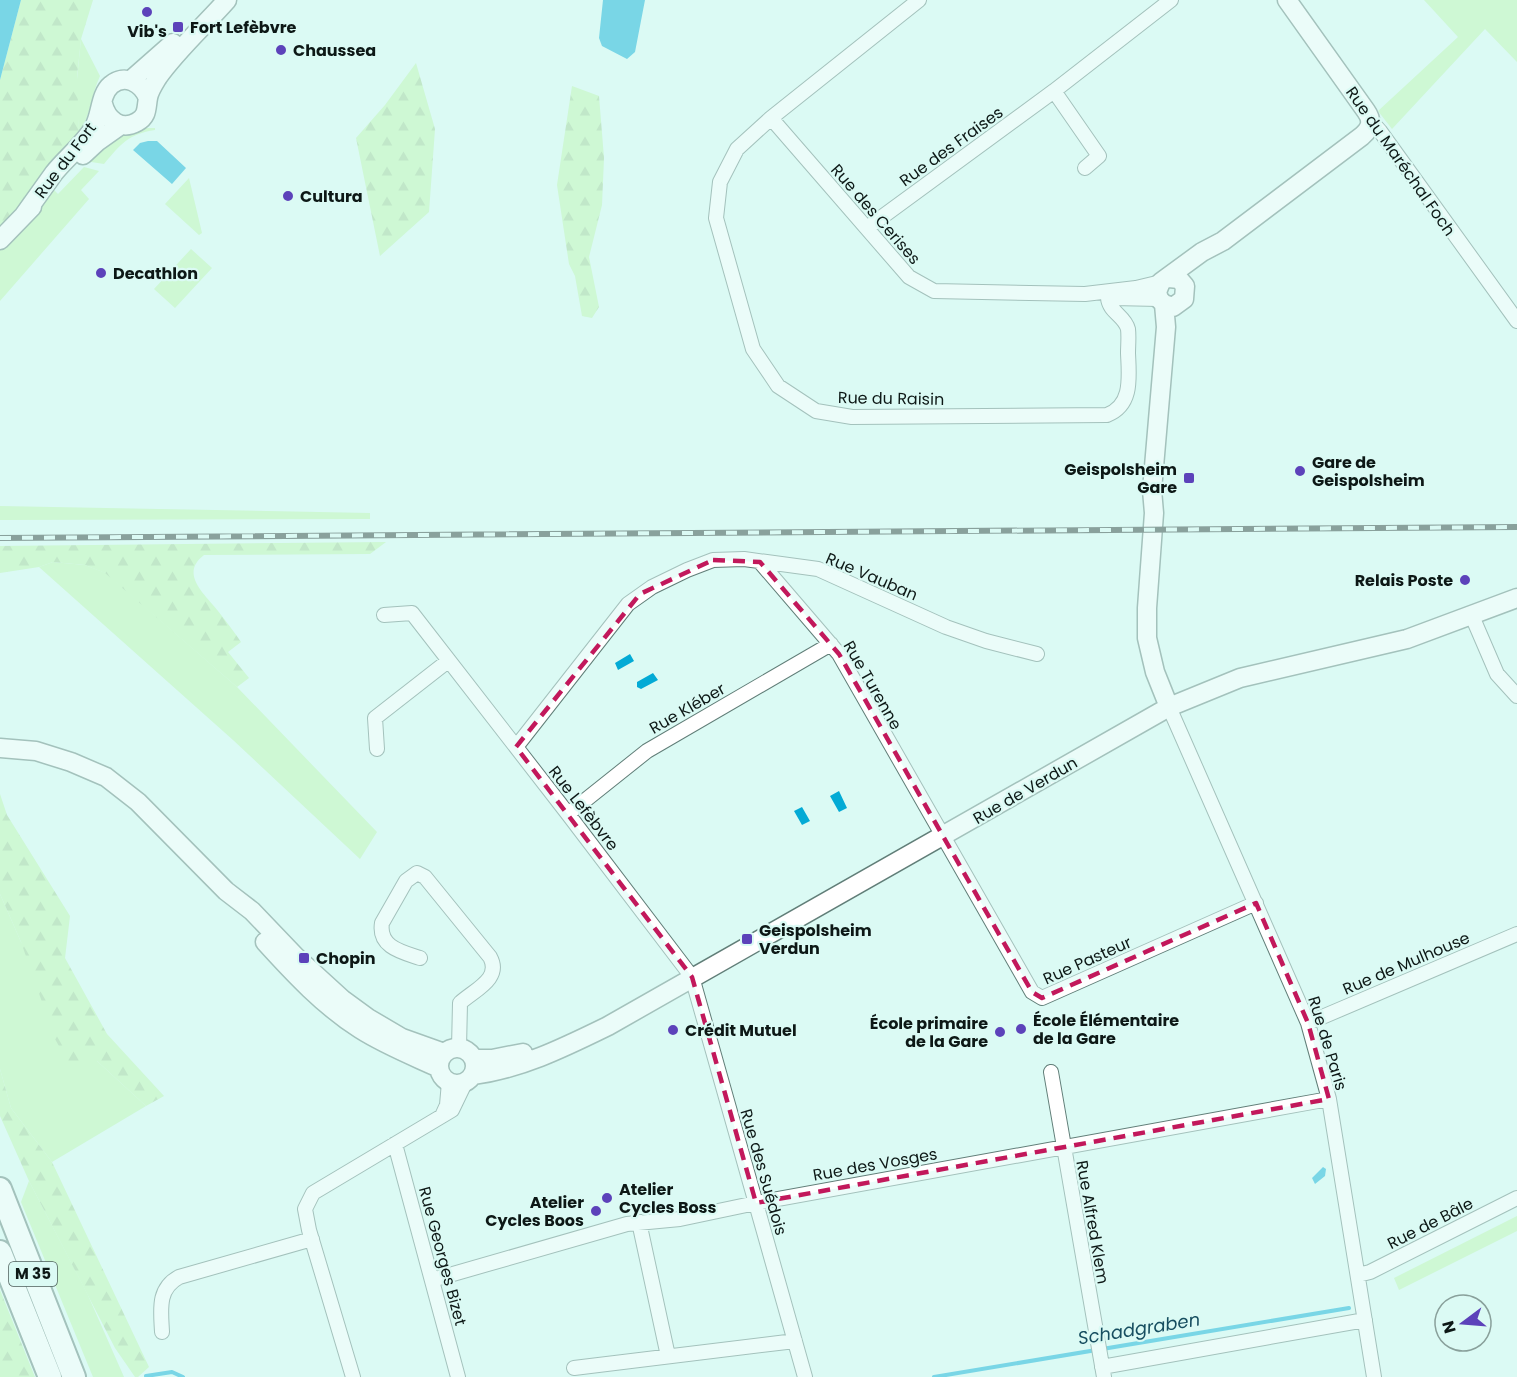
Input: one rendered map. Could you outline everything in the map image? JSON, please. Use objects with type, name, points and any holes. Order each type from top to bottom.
[{"type":"highway","name":"M 35","points":[[0,1189],[74,1377]]},
{"type":"highway","name":"M 35","points":[[0,1252],[50,1377]]},
{"type":"main road","name":"Rue du Fort","points":[[24,215],[54,173],[93,128],[104,96],[112,84],[130,80],[159,57],[213,0]]},
{"type":"main road","name":"Rue du Fort","points":[[103,104],[109,118],[121,125],[129,125],[142,118],[157,78],[227,0]]},
{"type":"main road","name":"Rue du Maréchal Foch","points":[[1287,0],[1371,121]]},
{"type":"main road","points":[[130,80],[142,86],[148,98]]},
{"type":"main road","points":[[1169,707],[1155,672],[1147,638],[1147,608],[1154,513],[1152,490],[1169,292],[1202,252],[1222,241],[1362,136],[1368,131],[1371,121]]},
{"type":"main road","name":"Rue du Fort","points":[[0,240],[72,168],[82,155],[121,125]]},
{"type":"main road","name":"Rue de Verdun","points":[[457,1067],[494,1072],[533,1060],[608,1026],[692,976],[1169,707],[1240,678],[1387,645],[1517,598]]},
{"type":"main road","points":[[0,748],[36,751],[72,762],[106,777],[138,802],[199,863],[226,891],[246,922],[294,974],[324,1002],[344,1018],[382,1042],[457,1067]]},
{"type":"street","name":"Rue du Raisin","points":[[920,0],[771,118],[737,149],[720,182],[716,218],[753,349],[778,386],[816,411],[852,417],[1107,415],[1124,402],[1128,392],[1129,378],[1128,328],[1111,307],[1108,298]]},
{"type":"street","name":"Rue des Fraises","points":[[867,228],[1054,91],[1171,0]]},
{"type":"street","points":[[1054,91],[1099,156],[1085,168]]},
{"type":"street","name":"Rue des Cerises","points":[[771,118],[909,278],[934,291],[1085,294],[1136,288],[1169,292]]},
{"type":"street","name":"Rue du Maréchal Foch","points":[[1371,121],[1517,321]]},
{"type":"street","name":"Rue des Cerises","points":[[1085,294],[1108,298],[1169,292]]},
{"type":"street","name":"Rue Vauban","points":[[516,747],[628,604],[640,594],[687,570],[713,560],[728,558],[818,569],[946,627],[986,641],[1037,654]]},
{"type":"street","name":"Rue Turenne","points":[[760,562],[839,654],[941,836]]},
{"type":"street","name":"Rue Lefèbvre","points":[[384,615],[412,613],[692,976]]},
{"type":"street","points":[[1472,616],[1497,674],[1517,696]]},
{"type":"street","name":"Rue Kléber","points":[[568,814],[647,751],[831,644]]},
{"type":"street","points":[[377,749],[375,718],[448,661]]},
{"type":"street","name":"Rue de Paris","points":[[1169,707],[1308,1023],[1329,1099],[1374,1377]]},
{"type":"street","name":"Rue Pasteur","points":[[941,836],[1021,977],[1032,992],[1042,998],[1256,903]]},
{"type":"street","points":[[353,1377],[305,1209],[313,1193],[442,1116],[457,1067],[460,1003],[488,980],[492,975],[494,965],[425,877],[417,873],[406,881],[382,923],[381,929],[385,941],[393,948],[420,958]]},
{"type":"street","name":"Rue de Mulhouse","points":[[1308,1023],[1517,934]]},
{"type":"street","name":"Rue des Suédois","points":[[692,976],[805,1377]]},
{"type":"street","name":"Rue Alfred Klem","points":[[1051,1072],[1103,1372]]},
{"type":"street","name":"Rue des Vosges","points":[[432,1280],[601,1230],[639,1222],[680,1219],[1064,1146],[1329,1099]]},
{"type":"street","name":"Rue Georges Bizet","points":[[395,1144],[458,1377]]},
{"type":"street","name":"Rue de Bâle","points":[[1358,1275],[1370,1272],[1517,1198]]},
{"type":"street","points":[[639,1222],[668,1356]]},
{"type":"street","points":[[162,1332],[161,1303],[164,1290],[171,1281],[312,1239]]},
{"type":"street","points":[[1103,1372],[1365,1320]]},
{"type":"street","points":[[574,1368],[795,1341]]},
{"type":"highlighted area","points":[[713,560],[760,562],[839,654],[1032,992],[1042,998],[1256,903],[1308,1023],[1329,1099],[756,1203],[692,977],[516,747],[640,594]]},
{"type":"green space","points":[[21,0],[93,0],[81,39],[77,77],[79,133],[0,229],[0,80]]},
{"type":"green space","points":[[1424,0],[1517,0],[1517,62],[1485,29],[1392,129],[1378,111],[1458,37]]},
{"type":"green space","points":[[81,39],[100,76],[79,133],[76,89]]},
{"type":"green space","points":[[416,63],[435,129],[429,212],[380,256],[356,138],[385,105]]},
{"type":"green space","points":[[572,86],[599,96],[604,158],[602,205],[589,257],[599,307],[592,318],[582,316],[575,276],[569,264],[557,185]]},
{"type":"green space","points":[[141,128],[155,128],[155,130],[131,137],[104,164],[85,161],[109,137]]},
{"type":"green space","points":[[84,167],[99,171],[81,190],[89,199],[0,301],[0,250],[54,190],[58,194]]},
{"type":"green space","points":[[189,178],[202,233],[199,235],[165,204]]},
{"type":"green space","points":[[191,249],[212,268],[175,308],[154,289]]},
{"type":"green space","points":[[0,506],[370,513],[370,519],[0,520]]},
{"type":"green space","points":[[386,542],[370,554],[204,555],[197,562],[194,577],[201,591],[241,642],[228,652],[249,678],[237,687],[105,573],[85,565],[53,562],[39,567],[0,573],[0,546]]},
{"type":"green space","points":[[53,562],[85,565],[106,573],[237,687],[377,832],[360,859],[233,740],[39,567]]},
{"type":"green space","points":[[0,794],[7,815],[70,916],[65,958],[107,1034],[164,1096],[146,1106],[97,1061],[68,1062],[55,1039],[21,942],[0,894]]},
{"type":"green space","points":[[0,894],[21,942],[97,1061],[146,1106],[52,1162],[11,1108],[0,1069]]},
{"type":"green space","points":[[0,1069],[11,1108],[52,1162],[149,1367],[138,1377],[135,1377],[115,1348],[29,1181],[0,1116]]},
{"type":"green space","points":[[29,1181],[87,1293],[124,1377],[93,1377],[21,1202]]},
{"type":"green space","points":[[1517,1216],[1517,1231],[1399,1290],[1394,1278]]},
{"type":"green space","points":[[0,1290],[35,1377],[0,1377]]},
{"type":"water","points":[[0,0],[21,0],[0,80]]},
{"type":"water","points":[[603,0],[645,0],[635,52],[627,59],[602,46],[599,38]]},
{"type":"water","points":[[157,141],[186,168],[172,184],[133,150],[140,143]]},
{"type":"water","points":[[630,654],[634,661],[618,670],[615,663]]},
{"type":"water","points":[[653,673],[658,680],[641,689],[637,687],[637,682]]},
{"type":"water","points":[[839,791],[847,808],[839,812],[830,796]]},
{"type":"water","points":[[802,807],[810,821],[802,825],[794,811]]},
{"type":"water","points":[[1323,1167],[1326,1169],[1325,1176],[1315,1184],[1312,1178]]},
{"type":"waterway","name":"Schadgraben","points":[[934,1377],[1349,1308]]},
{"type":"waterway","name":"Schadgraben","points":[[146,1376],[172,1372],[183,1377]]},
{"type":"railway","points":[[0,538],[1517,527]]},
{"type":"place","name":"Vib's","points":[[147,12]]},
{"type":"place","name":"Fort Lefèbvre","points":[[178,27]]},
{"type":"place","name":"Chaussea","points":[[281,50]]},
{"type":"place","name":"Cultura","points":[[288,196]]},
{"type":"place","name":"Decathlon","points":[[101,273]]},
{"type":"place","name":"Gare de Geispolsheim","points":[[1300,471]]},
{"type":"place","name":"Geispolsheim Gare","points":[[1189,478]]},
{"type":"place","name":"Relais Poste","points":[[1465,580]]},
{"type":"place","name":"Geispolsheim Verdun","points":[[747,939]]},
{"type":"place","name":"Chopin","points":[[304,958]]},
{"type":"place","name":"École Élémentaire de la Gare","points":[[1021,1029]]},
{"type":"place","name":"Crédit Mutuel","points":[[673,1030]]},
{"type":"place","name":"École primaire de la Gare","points":[[1000,1032]]},
{"type":"place","name":"Atelier Cycles Boss","points":[[607,1198]]},
{"type":"place","name":"Atelier Cycles Boos","points":[[596,1211]]}]
